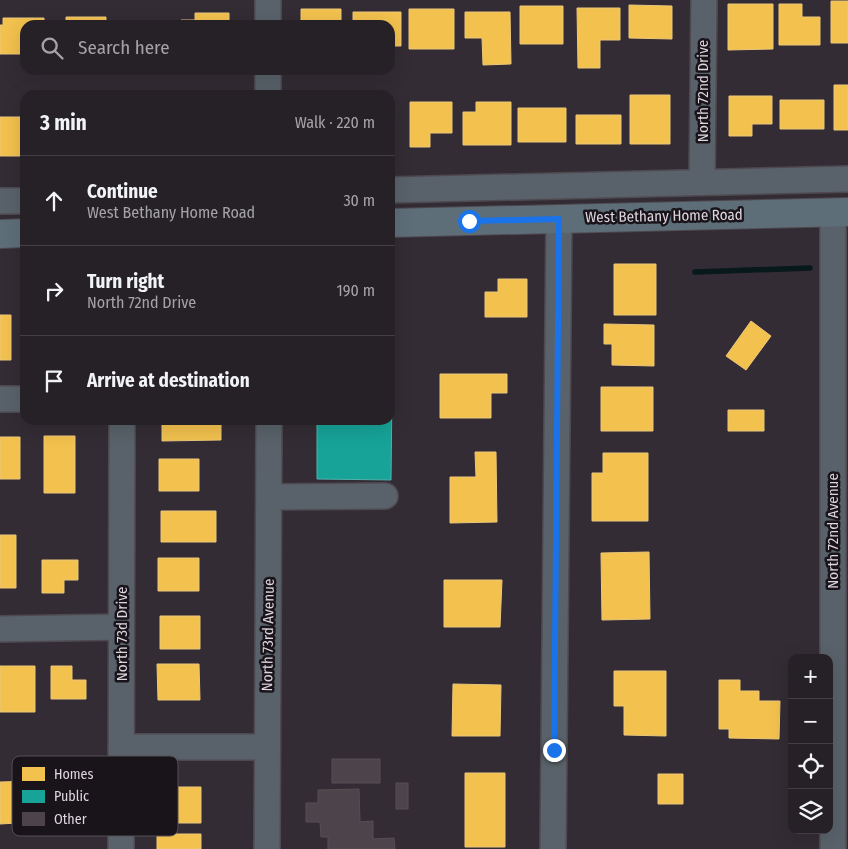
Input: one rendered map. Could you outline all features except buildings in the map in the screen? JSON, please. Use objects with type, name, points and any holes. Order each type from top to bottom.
[{"type":"main road","name":"West Bethany Home Road","points":[[395,223],[840,212]]},
{"type":"main road","points":[[0,234],[20,233]]},
{"type":"street","points":[[268,0],[268,20]]},
{"type":"street","name":"North 72nd Drive","points":[[702,182],[704,0]]},
{"type":"street","points":[[268,75],[268,90]]},
{"type":"street","points":[[395,190],[848,179]]},
{"type":"street","points":[[0,201],[20,201]]},
{"type":"street","name":"North 72nd Avenue","points":[[833,849],[840,212]]},
{"type":"street","points":[[553,849],[559,219]]},
{"type":"street","points":[[0,399],[20,398]]},
{"type":"street","name":"North 73d Drive","points":[[122,425],[122,756]]},
{"type":"street","name":"North 73rd Avenue","points":[[268,849],[269,425]]},
{"type":"street","points":[[270,497],[385,496]]},
{"type":"street","points":[[0,629],[122,627]]},
{"type":"street","points":[[122,748],[267,747]]},
{"type":"street","name":"North 73d Drive","points":[[122,836],[122,849]]},
{"type":"waterway","points":[[695,272],[810,268]]},
{"type":"route","points":[[469,221],[559,219],[554,750]]}]
